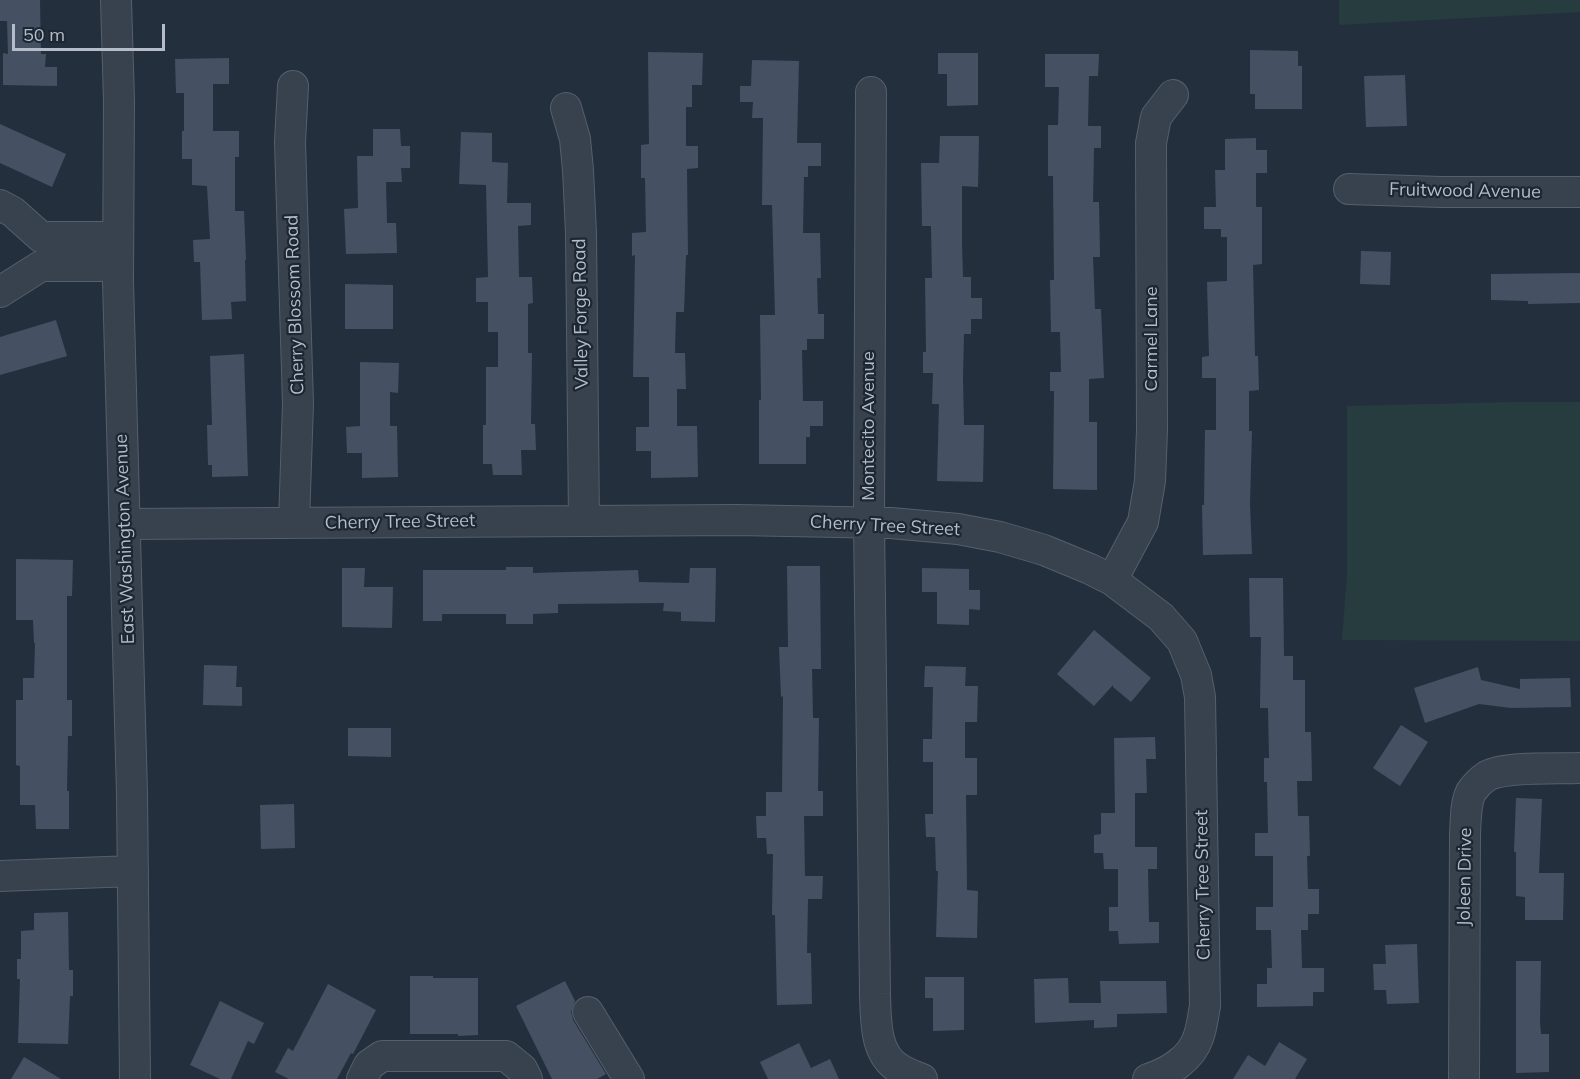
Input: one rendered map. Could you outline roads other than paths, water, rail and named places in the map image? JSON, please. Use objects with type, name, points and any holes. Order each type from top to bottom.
[{"type":"street","name":"East Washington Avenue","points":[[116,0],[119,101],[118,266],[132,794],[135,1079]]},
{"type":"street","name":"Cherry Blossom Road","points":[[293,86],[290,142],[298,404],[294,523]]},
{"type":"street","name":"Montecito Avenue","points":[[871,92],[869,522],[876,1028],[881,1046],[888,1059],[898,1069],[922,1079]]},
{"type":"street","name":"Carmel Lane","points":[[1112,580],[1143,522],[1150,481],[1152,430],[1151,143],[1156,117],[1173,95]]},
{"type":"street","name":"Valley Forge Road","points":[[566,108],[575,139],[581,233],[584,521]]},
{"type":"street","name":"Fruitwood Avenue","points":[[1349,189],[1441,192],[1580,192]]},
{"type":"street","points":[[0,205],[13,212],[41,251],[118,266]]},
{"type":"street","points":[[0,292],[41,251],[118,237]]},
{"type":"street","name":"Cherry Tree Street","points":[[125,524],[737,520],[869,522],[958,529],[1000,537],[1044,550],[1112,580],[1161,618],[1182,641],[1196,675],[1200,697],[1205,1006],[1198,1040],[1191,1051],[1175,1067],[1148,1079]]},
{"type":"street","name":"Joleen Drive","points":[[1464,1079],[1465,834],[1466,809],[1470,794],[1479,782],[1489,775],[1509,770],[1580,768]]},
{"type":"street","points":[[0,876],[133,871]]},
{"type":"street","points":[[588,1012],[629,1079]]},
{"type":"street","points":[[362,1079],[369,1065],[382,1056],[506,1056],[522,1070],[527,1079]]}]
